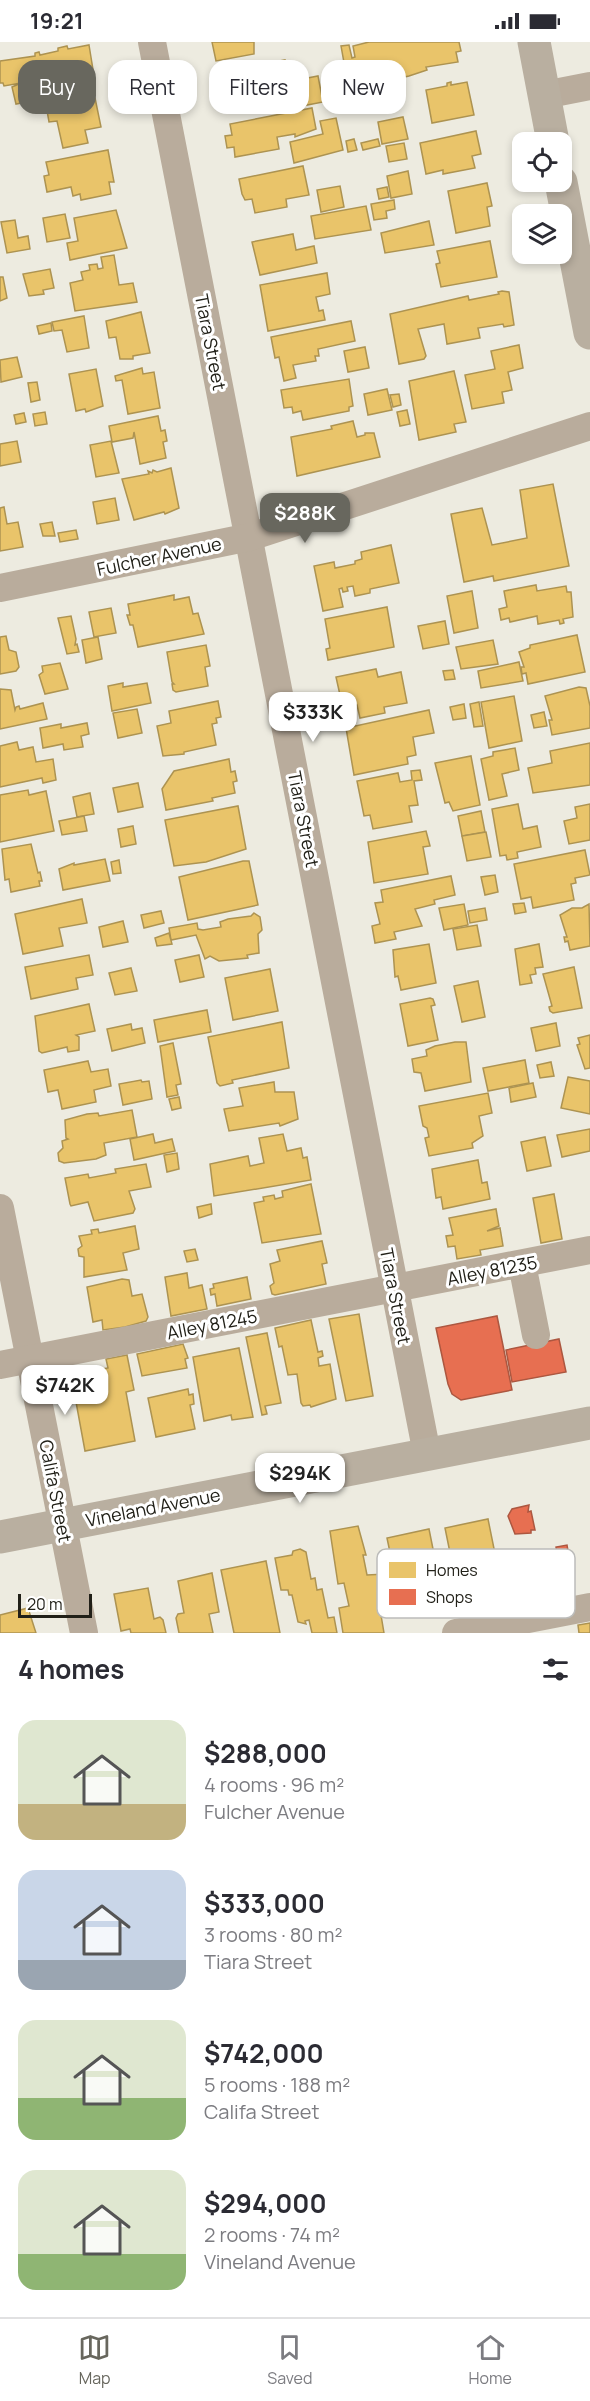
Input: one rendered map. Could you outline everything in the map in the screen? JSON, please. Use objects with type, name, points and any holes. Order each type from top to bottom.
[{"type":"main road","points":[[534,42],[551,132]]},
{"type":"main road","points":[[563,192],[590,333]]},
{"type":"main road","name":"Vineland Avenue","points":[[0,1537],[590,1423]]},
{"type":"street","name":"Tiara Street","points":[[152,42],[427,1454]]},
{"type":"street","points":[[544,95],[590,86]]},
{"type":"street","name":"Fulcher Avenue","points":[[0,588],[250,537],[590,426]]},
{"type":"street","name":"Califa Street","points":[[0,1208],[84,1633]]},
{"type":"street","name":"Alley 81235","points":[[394,1289],[590,1250]]},
{"type":"street","points":[[522,1264],[536,1335]]},
{"type":"street","name":"Alley 81245","points":[[0,1365],[394,1289]]},
{"type":"street","points":[[575,1610],[590,1607]]},
{"type":"street","points":[[456,1633],[533,1618]]},
{"type":"building: Homes","points":[[212,42],[254,42],[254,54],[216,60]]},
{"type":"building: Homes","points":[[369,42],[459,42],[461,51],[456,52],[458,62],[426,67],[427,70],[406,77],[406,60],[344,60],[341,46],[349,45],[352,58],[355,57],[353,46]]},
{"type":"building: Homes","points":[[89,45],[91,60],[18,60],[18,84],[4,86],[0,83],[0,61],[35,56],[35,53],[39,52],[40,55],[58,51],[58,48],[67,46],[68,49]]},
{"type":"building: Homes","points":[[318,76],[321,102],[309,105],[309,78]]},
{"type":"building: Homes","points":[[451,82],[451,85],[467,82],[474,115],[432,123],[426,90],[447,86],[447,83]]},
{"type":"building: Homes","points":[[18,84],[18,104],[16,104],[12,87]]},
{"type":"building: Homes","points":[[96,103],[101,127],[85,130],[88,143],[63,148],[57,121],[49,122],[48,114],[96,114]]},
{"type":"building: Homes","points":[[312,108],[316,129],[295,137],[295,134],[277,137],[279,149],[235,157],[234,147],[227,148],[225,136],[232,135],[230,124],[281,114],[309,114],[309,109]]},
{"type":"building: Homes","points":[[403,117],[408,139],[382,144],[378,122]]},
{"type":"building: Homes","points":[[336,118],[343,150],[294,163],[290,142],[323,134],[320,121]]},
{"type":"building: Homes","points":[[476,131],[481,154],[472,156],[475,168],[443,174],[443,170],[426,174],[420,143]]},
{"type":"building: Homes","points":[[354,139],[357,150],[348,152],[346,141]]},
{"type":"building: Homes","points":[[378,139],[380,146],[363,150],[361,143]]},
{"type":"building: Homes","points":[[404,143],[407,159],[389,162],[386,146]]},
{"type":"building: Homes","points":[[108,150],[114,182],[109,182],[111,194],[81,200],[80,194],[73,196],[71,187],[47,192],[44,176],[49,175],[46,162]]},
{"type":"building: Homes","points":[[303,166],[309,195],[286,199],[287,207],[255,213],[252,199],[245,200],[239,179]]},
{"type":"building: Homes","points":[[408,171],[412,194],[391,198],[387,176]]},
{"type":"building: Homes","points":[[487,183],[492,206],[487,207],[490,226],[456,233],[448,191]]},
{"type":"building: Homes","points":[[340,186],[344,207],[321,212],[317,190]]},
{"type":"building: Homes","points":[[387,187],[389,197],[379,199],[377,189]]},
{"type":"building: Homes","points":[[394,200],[395,209],[386,211],[387,218],[374,220],[371,204]]},
{"type":"building: Homes","points":[[366,206],[371,230],[315,239],[311,216]]},
{"type":"building: Homes","points":[[116,210],[127,248],[70,260],[67,243],[78,241],[74,218]]},
{"type":"building: Homes","points":[[65,214],[70,238],[47,242],[43,218]]},
{"type":"building: Homes","points":[[15,220],[18,238],[28,236],[30,249],[7,253],[1,222]]},
{"type":"building: Homes","points":[[429,221],[434,245],[385,253],[381,233]]},
{"type":"building: Homes","points":[[293,234],[296,250],[314,246],[317,263],[260,275],[252,242]]},
{"type":"building: Homes","points":[[490,241],[497,277],[441,287],[436,264],[440,263],[437,251]]},
{"type":"building: Homes","points":[[114,255],[119,285],[133,283],[137,302],[75,311],[70,283],[83,280],[81,272],[90,270],[89,265],[97,264],[98,269],[103,268],[101,257]]},
{"type":"building: Homes","points":[[50,269],[54,288],[43,290],[44,294],[29,296],[23,274]]},
{"type":"building: Homes","points":[[327,273],[330,294],[316,297],[319,311],[323,310],[325,320],[268,331],[260,285]]},
{"type":"building: Homes","points":[[0,277],[3,277],[7,298],[0,301]]},
{"type":"building: Homes","points":[[498,292],[509,292],[514,325],[504,327],[503,324],[478,328],[480,338],[447,344],[444,324],[418,329],[426,356],[424,359],[399,364],[390,314],[468,296],[469,300],[499,294]]},
{"type":"building: Homes","points":[[141,312],[150,353],[133,356],[133,359],[120,359],[116,337],[109,338],[106,321]]},
{"type":"building: Homes","points":[[84,316],[89,348],[67,352],[62,330],[54,331],[52,322]]},
{"type":"building: Homes","points":[[351,321],[355,341],[318,349],[319,356],[315,356],[316,361],[293,365],[296,378],[284,381],[279,357],[275,358],[271,337]]},
{"type":"building: Homes","points":[[51,323],[52,331],[39,334],[37,326]]},
{"type":"building: Homes","points":[[519,345],[523,368],[508,372],[512,390],[502,392],[504,403],[472,409],[465,375],[495,369],[491,351]]},
{"type":"building: Homes","points":[[365,347],[369,368],[348,372],[344,351]]},
{"type":"building: Homes","points":[[17,357],[22,377],[1,382],[0,360]]},
{"type":"building: Homes","points":[[142,368],[143,374],[154,372],[160,408],[128,414],[122,380],[116,381],[115,376]]},
{"type":"building: Homes","points":[[96,369],[103,406],[86,412],[85,409],[76,411],[69,374]]},
{"type":"building: Homes","points":[[454,371],[466,422],[454,424],[456,432],[419,440],[409,381]]},
{"type":"building: Homes","points":[[349,379],[353,406],[349,407],[349,411],[303,420],[301,411],[293,413],[292,407],[284,408],[281,390]]},
{"type":"building: Homes","points":[[37,382],[40,400],[31,402],[28,383]]},
{"type":"building: Homes","points":[[387,389],[392,410],[368,415],[364,394]]},
{"type":"building: Homes","points":[[399,394],[401,405],[393,407],[390,395]]},
{"type":"building: Homes","points":[[407,410],[410,424],[400,426],[397,412]]},
{"type":"building: Homes","points":[[45,412],[47,424],[35,426],[33,414]]},
{"type":"building: Homes","points":[[24,413],[26,422],[16,424],[14,415]]},
{"type":"building: Homes","points":[[158,416],[161,431],[165,430],[167,441],[163,442],[166,458],[140,464],[134,432],[133,438],[112,442],[109,426]]},
{"type":"building: Homes","points":[[353,421],[357,437],[365,433],[374,433],[380,457],[297,476],[291,437],[332,429],[331,426]]},
{"type":"building: Homes","points":[[17,441],[21,462],[0,466],[0,444]]},
{"type":"building: Homes","points":[[111,441],[119,473],[96,477],[90,445]]},
{"type":"building: Homes","points":[[171,468],[179,508],[165,514],[164,512],[134,520],[122,479],[149,474],[148,471],[152,473],[153,470],[157,472]]},
{"type":"building: Homes","points":[[553,484],[569,566],[494,581],[493,576],[464,582],[451,514],[482,508],[492,545],[527,538],[520,490]]},
{"type":"building: Homes","points":[[115,498],[119,520],[97,524],[93,502]]},
{"type":"building: Homes","points":[[4,507],[7,524],[18,522],[23,547],[0,551],[0,508]]},
{"type":"building: Homes","points":[[52,522],[55,536],[43,536],[40,524]]},
{"type":"building: Homes","points":[[76,530],[78,539],[60,542],[58,533]]},
{"type":"building: Homes","points":[[391,545],[399,583],[370,589],[370,593],[355,596],[353,586],[347,587],[348,591],[343,592],[342,588],[339,589],[343,607],[323,611],[314,566],[334,562],[335,568],[355,564],[355,561],[362,559],[361,552]]},
{"type":"building: Homes","points":[[536,585],[537,591],[566,586],[567,592],[571,592],[573,617],[563,619],[564,623],[560,624],[559,620],[538,624],[537,616],[510,622],[509,618],[501,620],[499,609],[507,607],[504,591]]},
{"type":"building: Homes","points":[[472,591],[478,628],[454,633],[447,596]]},
{"type":"building: Homes","points":[[174,595],[174,600],[189,597],[193,614],[198,613],[204,634],[138,647],[133,625],[130,625],[127,615],[130,615],[128,604]]},
{"type":"building: Homes","points":[[387,607],[394,647],[328,660],[326,649],[330,648],[325,619]]},
{"type":"building: Homes","points":[[111,608],[116,633],[94,637],[89,612]]},
{"type":"building: Homes","points":[[71,616],[76,639],[75,645],[77,644],[79,652],[67,654],[58,618]]},
{"type":"building: Homes","points":[[445,621],[449,644],[423,649],[418,626]]},
{"type":"building: Homes","points":[[577,635],[585,672],[528,684],[526,673],[522,674],[521,667],[524,667],[519,652],[530,648],[530,645]]},
{"type":"building: Homes","points":[[6,636],[9,650],[16,652],[19,667],[16,671],[0,674],[0,637]]},
{"type":"building: Homes","points":[[98,637],[102,659],[86,663],[82,640]]},
{"type":"building: Homes","points":[[493,640],[498,664],[461,669],[456,647]]},
{"type":"building: Homes","points":[[206,645],[210,666],[205,667],[208,686],[176,692],[173,690],[172,684],[174,684],[167,652]]},
{"type":"building: Homes","points":[[519,662],[523,681],[481,688],[478,671]]},
{"type":"building: Homes","points":[[60,663],[68,689],[45,694],[39,675],[43,672],[42,666]]},
{"type":"building: Homes","points":[[376,669],[378,677],[401,672],[407,703],[384,707],[385,713],[360,718],[357,705],[342,704],[336,677]]},
{"type":"building: Homes","points":[[453,670],[455,679],[445,680],[443,671]]},
{"type":"building: Homes","points":[[123,683],[123,687],[147,683],[151,703],[112,711],[108,686]]},
{"type":"building: Homes","points":[[579,687],[586,688],[590,706],[590,728],[552,735],[549,720],[552,720],[545,696]]},
{"type":"building: Homes","points":[[0,689],[11,690],[15,710],[19,706],[20,709],[43,703],[47,719],[0,729]]},
{"type":"building: Homes","points":[[514,696],[522,741],[489,748],[481,702]]},
{"type":"building: Homes","points":[[218,701],[221,717],[216,718],[217,723],[212,724],[216,745],[184,752],[184,754],[163,756],[157,726],[171,723],[169,711]]},
{"type":"building: Homes","points":[[479,702],[483,726],[474,727],[470,704]]},
{"type":"building: Homes","points":[[464,704],[466,718],[453,720],[450,707]]},
{"type":"building: Homes","points":[[137,709],[142,733],[118,738],[113,713]]},
{"type":"building: Homes","points":[[429,710],[434,733],[413,737],[416,755],[407,757],[408,764],[354,775],[346,728]]},
{"type":"building: Homes","points":[[544,712],[547,726],[534,728],[531,715]]},
{"type":"building: Homes","points":[[87,723],[89,734],[81,736],[83,747],[64,750],[63,744],[43,748],[40,728],[61,724],[61,728]]},
{"type":"building: Homes","points":[[17,742],[19,750],[33,747],[36,762],[53,759],[56,780],[43,783],[42,778],[0,787],[0,746]]},
{"type":"building: Homes","points":[[590,743],[590,785],[533,793],[528,768],[552,763],[550,751]]},
{"type":"building: Homes","points":[[515,748],[519,770],[502,774],[507,796],[489,800],[481,759],[493,756],[493,752]]},
{"type":"building: Homes","points":[[471,756],[480,805],[453,811],[449,802],[445,803],[435,763]]},
{"type":"building: Homes","points":[[229,759],[231,772],[235,771],[237,781],[233,782],[235,793],[212,798],[213,801],[166,810],[162,789],[174,771]]},
{"type":"building: Homes","points":[[420,770],[422,780],[414,781],[418,805],[409,806],[412,822],[373,829],[370,815],[364,816],[357,781],[398,773],[400,782],[412,780],[411,771]]},
{"type":"building: Homes","points":[[138,783],[143,807],[118,812],[113,788]]},
{"type":"building: Homes","points":[[28,790],[29,795],[46,791],[54,831],[0,842],[0,795]]},
{"type":"building: Homes","points":[[90,793],[94,814],[77,817],[73,797]]},
{"type":"building: Homes","points":[[518,804],[523,829],[537,826],[541,847],[517,852],[518,858],[507,860],[506,855],[500,856],[492,809]]},
{"type":"building: Homes","points":[[590,804],[590,840],[569,844],[564,821],[577,818],[575,807]]},
{"type":"building: Homes","points":[[238,806],[246,849],[206,862],[174,866],[165,820]]},
{"type":"building: Homes","points":[[481,811],[485,832],[462,836],[458,816]]},
{"type":"building: Homes","points":[[84,816],[87,831],[62,835],[59,821]]},
{"type":"building: Homes","points":[[133,826],[136,844],[121,847],[118,829]]},
{"type":"building: Homes","points":[[426,831],[430,846],[423,847],[428,874],[374,883],[368,842]]},
{"type":"building: Homes","points":[[486,832],[491,857],[467,861],[462,836]]},
{"type":"building: Homes","points":[[31,844],[42,881],[39,881],[40,886],[11,892],[9,879],[5,880],[2,849]]},
{"type":"building: Homes","points":[[585,850],[590,875],[575,878],[576,883],[571,884],[574,900],[533,908],[531,897],[521,899],[514,864]]},
{"type":"building: Homes","points":[[105,859],[110,881],[63,890],[59,869],[74,863],[74,865]]},
{"type":"building: Homes","points":[[119,860],[121,873],[113,874],[111,862]]},
{"type":"building: Homes","points":[[249,861],[258,905],[188,920],[179,877]]},
{"type":"building: Homes","points":[[495,875],[498,892],[485,895],[481,877]]},
{"type":"building: Homes","points":[[451,876],[455,895],[434,900],[435,904],[415,909],[422,926],[394,932],[396,939],[375,943],[372,926],[380,924],[375,903],[383,902],[381,890]]},
{"type":"building: Homes","points":[[82,899],[87,923],[59,928],[63,946],[23,954],[15,914]]},
{"type":"building: Homes","points":[[524,903],[526,912],[515,914],[513,904]]},
{"type":"building: Homes","points":[[464,904],[468,925],[444,930],[439,908]]},
{"type":"building: Homes","points":[[589,904],[590,946],[570,950],[568,941],[565,942],[564,937],[567,937],[560,915],[572,908],[582,908]]},
{"type":"building: Homes","points":[[485,908],[487,920],[470,923],[468,911]]},
{"type":"building: Homes","points":[[161,911],[164,923],[144,928],[141,915]]},
{"type":"building: Homes","points":[[254,913],[260,917],[262,930],[258,934],[259,953],[247,955],[248,958],[219,961],[210,956],[205,959],[196,935],[171,940],[169,928],[197,923],[198,929],[203,930],[221,927],[220,922],[251,916]]},
{"type":"building: Homes","points":[[123,921],[128,942],[103,947],[99,927]]},
{"type":"building: Homes","points":[[477,925],[481,946],[457,950],[453,929]]},
{"type":"building: Homes","points":[[169,933],[172,944],[157,946],[155,938]]},
{"type":"building: Homes","points":[[429,944],[436,983],[401,990],[398,976],[395,977],[393,950]]},
{"type":"building: Homes","points":[[539,944],[543,967],[535,968],[536,974],[530,975],[532,983],[520,985],[515,949]]},
{"type":"building: Homes","points":[[89,955],[93,975],[76,978],[78,989],[31,999],[25,967]]},
{"type":"building: Homes","points":[[199,955],[204,977],[180,982],[175,960]]},
{"type":"building: Homes","points":[[574,967],[582,1008],[553,1013],[550,1011],[549,1007],[552,1006],[543,974]]},
{"type":"building: Homes","points":[[131,968],[137,991],[115,995],[109,973]]},
{"type":"building: Homes","points":[[270,969],[278,1011],[233,1020],[225,978]]},
{"type":"building: Homes","points":[[478,981],[485,1017],[462,1022],[454,986]]},
{"type":"building: Homes","points":[[433,999],[435,1005],[431,1006],[438,1040],[408,1046],[400,1004]]},
{"type":"building: Homes","points":[[89,1004],[95,1031],[76,1035],[79,1037],[79,1050],[68,1052],[67,1047],[42,1053],[39,1051],[35,1016]]},
{"type":"building: Homes","points":[[207,1010],[211,1032],[158,1042],[154,1020]]},
{"type":"building: Homes","points":[[282,1022],[289,1068],[232,1080],[233,1083],[220,1086],[217,1083],[208,1037]]},
{"type":"building: Homes","points":[[556,1023],[560,1046],[536,1051],[531,1028]]},
{"type":"building: Homes","points":[[131,1024],[132,1030],[142,1028],[145,1043],[112,1051],[107,1029]]},
{"type":"building: Homes","points":[[590,1035],[590,1068],[585,1069],[577,1045],[580,1044],[578,1038]]},
{"type":"building: Homes","points":[[466,1042],[471,1082],[425,1091],[421,1073],[414,1072],[412,1059],[427,1056],[426,1050],[435,1046]]},
{"type":"building: Homes","points":[[173,1043],[181,1084],[176,1085],[178,1095],[167,1097],[160,1046]]},
{"type":"building: Homes","points":[[525,1060],[529,1083],[488,1091],[483,1068]]},
{"type":"building: Homes","points":[[88,1061],[91,1072],[108,1069],[111,1086],[94,1090],[96,1102],[62,1109],[58,1090],[48,1092],[44,1070]]},
{"type":"building: Homes","points":[[551,1062],[554,1076],[540,1078],[537,1065]]},
{"type":"building: Homes","points":[[568,1077],[590,1081],[590,1114],[561,1108]]},
{"type":"building: Homes","points":[[141,1080],[142,1082],[149,1081],[152,1099],[123,1105],[119,1084]]},
{"type":"building: Homes","points":[[274,1082],[275,1092],[294,1092],[298,1119],[280,1126],[279,1123],[229,1131],[224,1109],[243,1106],[239,1088]]},
{"type":"building: Homes","points":[[533,1083],[536,1097],[511,1102],[509,1088]]},
{"type":"building: Homes","points":[[488,1093],[492,1113],[479,1116],[483,1136],[472,1143],[473,1148],[429,1156],[425,1138],[429,1137],[427,1128],[423,1126],[419,1106]]},
{"type":"building: Homes","points":[[179,1097],[181,1108],[172,1110],[169,1099]]},
{"type":"building: Homes","points":[[132,1110],[137,1137],[104,1143],[106,1155],[96,1159],[64,1163],[59,1161],[58,1153],[63,1148],[62,1141],[68,1139],[66,1138],[65,1120],[87,1114],[98,1113],[99,1116]]},
{"type":"building: Homes","points":[[590,1129],[590,1151],[562,1157],[557,1135]]},
{"type":"building: Homes","points":[[153,1134],[155,1143],[172,1139],[175,1151],[134,1160],[130,1139]]},
{"type":"building: Homes","points":[[283,1134],[287,1151],[301,1148],[303,1158],[307,1157],[311,1180],[214,1196],[210,1164],[248,1156],[250,1166],[264,1163],[259,1138]]},
{"type":"building: Homes","points":[[545,1137],[551,1166],[527,1171],[521,1142]]},
{"type":"building: Homes","points":[[177,1153],[179,1169],[167,1172],[164,1155]]},
{"type":"building: Homes","points":[[478,1160],[482,1183],[487,1182],[490,1199],[443,1209],[441,1197],[436,1198],[432,1169]]},
{"type":"building: Homes","points":[[146,1164],[151,1187],[129,1191],[135,1209],[133,1213],[94,1221],[88,1202],[71,1206],[65,1178],[88,1174],[89,1178],[116,1173],[115,1169]]},
{"type":"building: Homes","points":[[311,1184],[321,1234],[262,1243],[254,1203],[264,1201],[263,1197],[274,1195],[275,1199],[283,1197],[282,1191]]},
{"type":"building: Homes","points":[[554,1194],[562,1239],[541,1243],[533,1198]]},
{"type":"building: Homes","points":[[211,1204],[212,1214],[199,1218],[197,1207]]},
{"type":"building: Homes","points":[[496,1209],[499,1226],[487,1231],[500,1228],[503,1246],[480,1250],[481,1255],[457,1259],[455,1246],[448,1247],[446,1236],[453,1235],[449,1218]]},
{"type":"building: Homes","points":[[135,1226],[139,1249],[123,1253],[127,1270],[84,1277],[84,1257],[79,1256],[78,1249],[82,1246],[79,1236],[92,1234],[91,1230],[98,1229],[99,1233]]},
{"type":"building: Homes","points":[[322,1241],[327,1263],[322,1264],[326,1284],[272,1294],[270,1286],[274,1283],[270,1264],[280,1261],[277,1250]]},
{"type":"building: Homes","points":[[195,1249],[198,1260],[187,1262],[184,1251]]},
{"type":"building: Homes","points":[[187,1273],[189,1288],[202,1285],[207,1309],[171,1316],[165,1277]]},
{"type":"building: Homes","points":[[247,1277],[251,1299],[217,1306],[215,1294],[211,1295],[210,1289],[214,1288],[213,1284]]},
{"type":"building: Homes","points":[[122,1279],[129,1280],[132,1296],[142,1294],[148,1317],[146,1321],[103,1330],[102,1320],[93,1322],[87,1287]]},
{"type":"building: Homes","points":[[359,1314],[373,1396],[346,1401],[329,1319]]},
{"type":"building: Homes","points":[[311,1320],[318,1352],[322,1351],[323,1356],[318,1358],[319,1366],[330,1364],[336,1399],[311,1407],[310,1405],[303,1406],[301,1403],[297,1374],[288,1375],[282,1346],[279,1347],[275,1328]]},
{"type":"building: Homes","points":[[267,1333],[281,1403],[265,1406],[267,1414],[262,1415],[246,1337]]},
{"type":"building: Homes","points":[[183,1344],[188,1358],[185,1359],[187,1368],[142,1376],[137,1354]]},
{"type":"building: Homes","points":[[239,1348],[253,1417],[232,1420],[231,1415],[204,1421],[193,1357]]},
{"type":"building: Homes","points":[[127,1355],[134,1390],[126,1392],[135,1441],[85,1451],[76,1402],[88,1399],[83,1372],[108,1368],[106,1359]]},
{"type":"building: Homes","points":[[188,1389],[189,1395],[193,1394],[194,1404],[190,1405],[195,1429],[156,1437],[148,1398]]},
{"type":"building: Homes","points":[[488,1519],[494,1549],[449,1549],[445,1528]]},
{"type":"building: Homes","points":[[358,1526],[366,1555],[363,1555],[367,1575],[377,1574],[377,1618],[382,1618],[384,1633],[343,1633],[339,1608],[349,1606],[344,1583],[338,1584],[330,1531]]},
{"type":"building: Homes","points":[[429,1529],[433,1549],[389,1549],[387,1538]]},
{"type":"building: Homes","points":[[300,1549],[306,1552],[311,1579],[315,1578],[317,1590],[322,1589],[328,1618],[334,1617],[337,1633],[312,1633],[309,1620],[305,1621],[306,1624],[298,1622],[292,1595],[289,1595],[288,1590],[281,1590],[275,1558],[292,1555],[293,1551]]},
{"type":"building: Homes","points":[[266,1561],[280,1633],[234,1633],[221,1570]]},
{"type":"building: Homes","points":[[212,1573],[219,1612],[209,1614],[213,1633],[179,1633],[176,1618],[178,1614],[184,1613],[178,1581]]},
{"type":"building: Homes","points":[[148,1588],[154,1619],[160,1617],[163,1620],[166,1633],[131,1633],[130,1629],[121,1631],[114,1594]]},
{"type":"building: Homes","points":[[28,1608],[36,1633],[0,1633],[0,1615]]},
{"type":"building: Homes","points":[[590,1623],[590,1633],[579,1633],[578,1625]]},
{"type":"building: Shops","points":[[497,1316],[512,1390],[461,1400],[452,1394],[448,1384],[436,1328]]},
{"type":"building: Shops","points":[[559,1339],[566,1372],[512,1382],[506,1350]]},
{"type":"building: Shops","points":[[529,1505],[528,1512],[531,1511],[535,1530],[531,1530],[531,1533],[515,1534],[508,1516],[512,1509]]},
{"type":"building: Shops","points":[[567,1545],[568,1549],[556,1549],[556,1547]]}]
